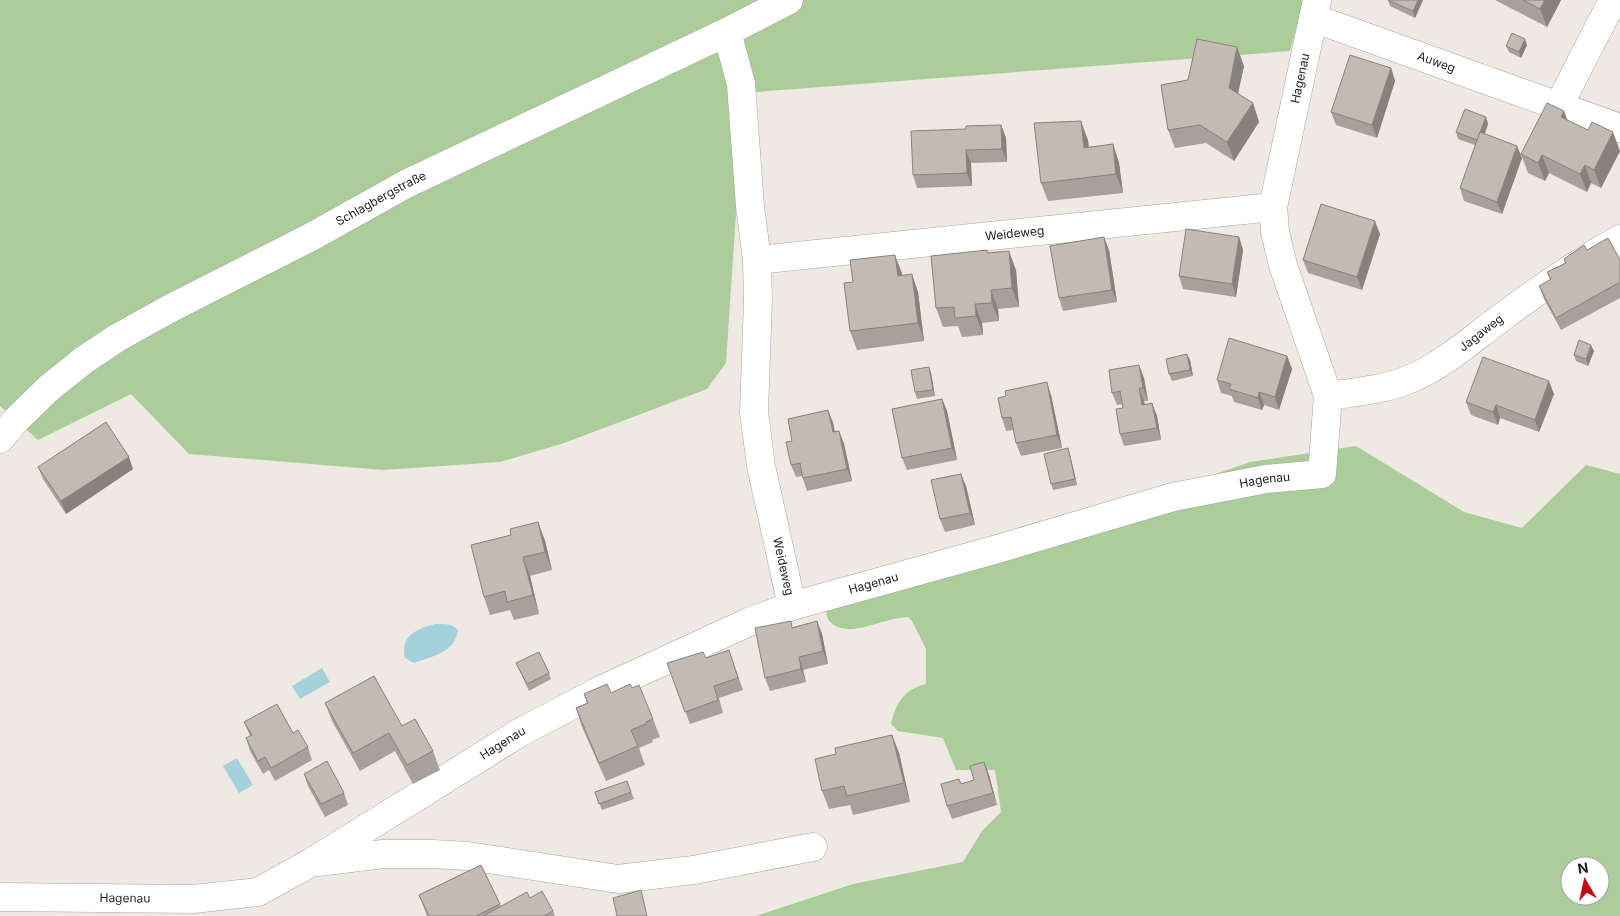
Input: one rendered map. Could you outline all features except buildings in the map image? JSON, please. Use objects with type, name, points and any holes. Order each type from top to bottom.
[{"type":"street","name":"Schlagbergstraße","points":[[0,439],[16,420],[49,388],[84,360],[117,338],[171,308],[311,237],[422,176],[727,32],[790,0]]},
{"type":"street","points":[[1558,106],[1613,0]]},
{"type":"street","name":"Auweg","points":[[1315,9],[1558,106],[1620,128]]},
{"type":"street","name":"Hagenau","points":[[0,897],[193,899],[258,892],[312,862],[519,733],[601,690],[751,621],[792,606],[994,550],[1173,497],[1266,479],[1322,474],[1328,396],[1283,265],[1275,232],[1272,207],[1315,9]]},
{"type":"street","name":"Weideweg","points":[[727,32],[741,84],[746,127],[750,206],[757,260],[758,300],[754,412],[761,466],[792,606]]},
{"type":"street","name":"Weideweg","points":[[757,260],[1272,207]]},
{"type":"street","name":"Jagaweg","points":[[1328,396],[1393,386],[1431,370],[1563,273],[1620,239]]},
{"type":"street","points":[[312,862],[382,854],[432,854],[468,856],[618,879],[694,870],[813,847]]},
{"type":"green space","points":[[0,0],[1304,0],[1290,51],[744,93],[726,363],[707,389],[564,443],[500,462],[383,470],[189,454],[131,394],[38,440],[0,406]]},
{"type":"green space","points":[[1356,446],[1464,512],[1522,528],[1586,465],[1620,474],[1620,916],[756,916],[853,884],[963,862],[982,831],[1001,812],[995,770],[956,770],[943,738],[898,731],[891,724],[895,710],[902,698],[912,689],[926,684],[926,649],[912,621],[908,617],[848,629],[838,627],[827,618],[827,608],[899,585],[1250,462]]},
{"type":"water","points":[[435,624],[450,625],[458,630],[456,638],[448,649],[435,656],[414,663],[405,658],[405,644],[411,634]]},
{"type":"water","points":[[322,668],[330,682],[300,699],[292,686]]},
{"type":"water","points":[[237,758],[253,785],[239,793],[223,766]]}]
